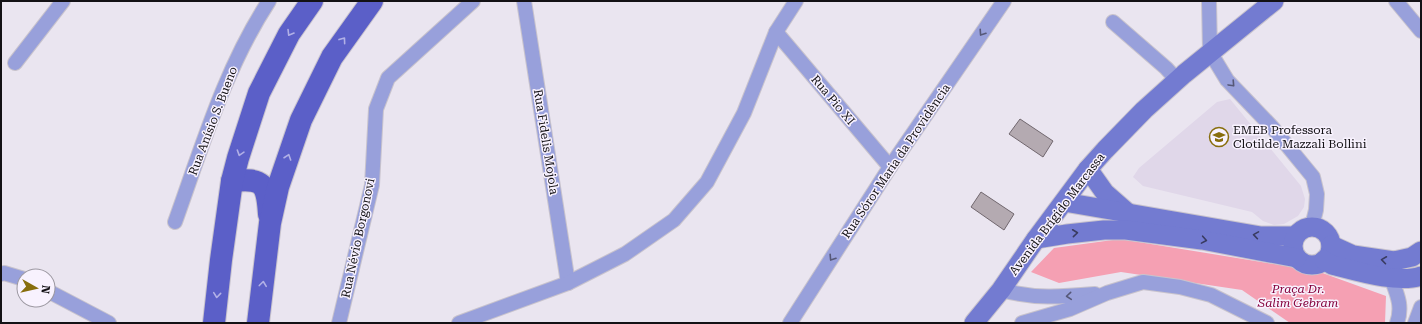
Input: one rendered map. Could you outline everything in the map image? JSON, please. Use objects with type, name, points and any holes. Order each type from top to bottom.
[{"type":"main road","points":[[214,323],[232,181],[260,93],[289,34],[312,1]]},
{"type":"main road","points":[[258,323],[270,223],[278,187],[301,120],[332,57],[372,1]]},
{"type":"main road","points":[[232,181],[255,180],[264,186],[268,199],[270,223]]},
{"type":"street","points":[[15,63],[63,1]]},
{"type":"street","name":"Rua Anísio S. Bueno","points":[[175,222],[223,88],[254,23],[269,1]]},
{"type":"street","name":"Rua Névio Borgonovi","points":[[339,323],[372,185],[376,109],[388,78],[473,1]]},
{"type":"street","name":"Rua Fidelis Mojola","points":[[524,1],[568,283]]},
{"type":"street","points":[[458,323],[568,283],[625,254],[674,220],[707,182],[744,113],[776,32],[796,1]]},
{"type":"street","name":"Rua Sóror Maria da Providência","points":[[790,323],[890,167],[1004,1]]},
{"type":"street","points":[[1209,1],[1210,52],[1227,80],[1272,127],[1313,177],[1317,194],[1316,210],[1312,226]]},
{"type":"street","name":"Avenida Brígido Marcassa","points":[[974,323],[1001,290],[1036,239],[1088,169],[1144,110],[1177,80],[1274,1]]},
{"type":"street","points":[[1396,1],[1421,31]]},
{"type":"street","points":[[1113,22],[1166,68],[1177,80]]},
{"type":"street","name":"Rua Pio XI","points":[[776,32],[890,167]]},
{"type":"street","points":[[1088,169],[1104,193],[1129,214]]},
{"type":"street","points":[[1064,202],[1261,236],[1295,236]]},
{"type":"street","points":[[1421,251],[1412,257],[1394,261],[1328,252],[1313,265],[1307,265],[1297,258],[1292,247],[1295,236],[1301,230],[1312,226],[1317,227],[1327,234],[1328,252],[1332,266],[1391,278],[1415,278],[1421,276]]},
{"type":"street","points":[[1036,239],[1096,231],[1126,230],[1202,240],[1297,258]]},
{"type":"street","points":[[1,274],[4,273],[16,276]]},
{"type":"street","points":[[1391,278],[1399,299],[1400,314],[1397,323]]},
{"type":"street","points":[[1022,323],[1070,309],[1107,293],[1143,282],[1180,287],[1211,296],[1267,323]]},
{"type":"street","points":[[1001,290],[1021,296],[1051,298],[1107,293]]},
{"type":"street","points":[[56,295],[109,323]]},
{"type":"street","points":[[1415,323],[1421,307]]},
{"type":"shaded area","name":"EMEB Professora Clotilde Mazzali Bollini","points":[[1230,99],[1301,186],[1305,199],[1304,207],[1298,216],[1284,224],[1274,225],[1263,221],[1252,212],[1143,186],[1133,177],[1139,168],[1217,102]]},
{"type":"green space","name":"Praça Dr. Salim Gebram","points":[[1120,239],[1317,271],[1386,296],[1385,323],[1290,323],[1242,290],[1121,272],[1059,283],[1031,272],[1054,248]]},
{"type":"building","points":[[1020,119],[1053,141],[1043,157],[1009,134]]},
{"type":"building","points":[[981,192],[1014,214],[1004,230],[971,207]]},
{"type":"place","name":"EMEB Professora Clotilde Mazzali Bollini","points":[[1219,137]]}]
